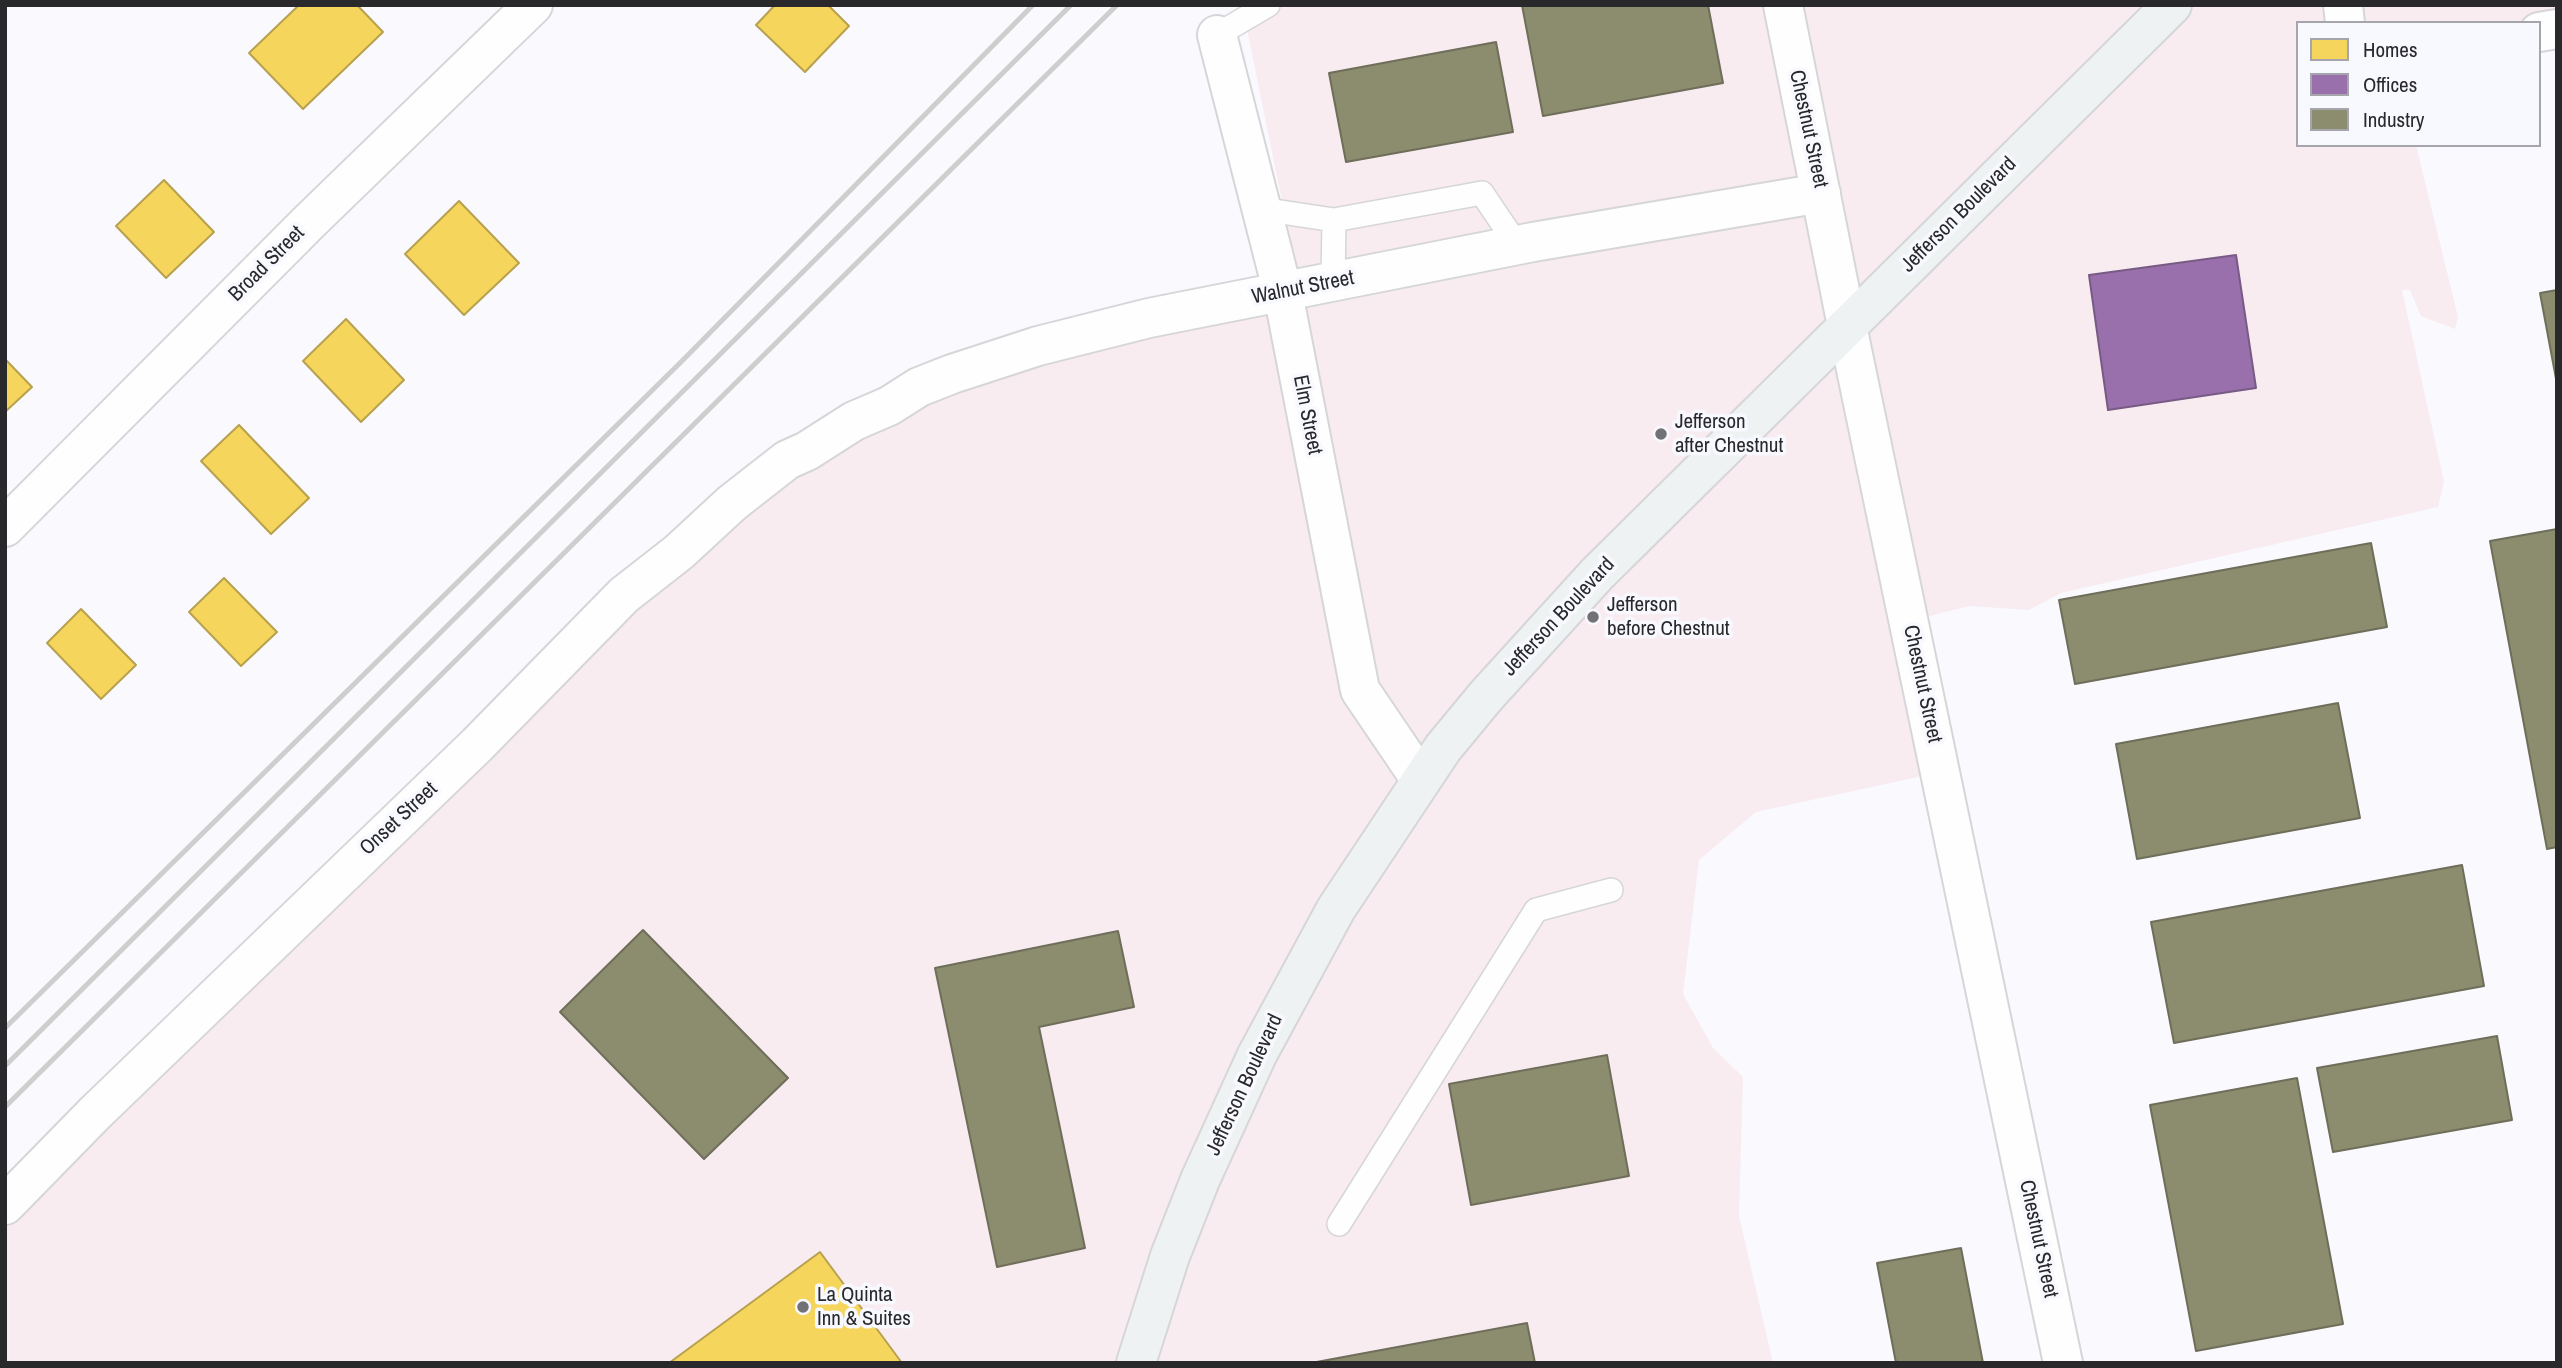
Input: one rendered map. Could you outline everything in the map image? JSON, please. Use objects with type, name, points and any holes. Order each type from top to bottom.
[{"type":"main road","name":"Jefferson Boulevard","points":[[1136,1363],[1170,1256],[1200,1180],[1257,1055],[1336,909],[1443,748],[1486,695],[1562,612],[2172,5]]},
{"type":"street","name":"Broad Street","points":[[5,527],[310,221],[533,5]]},
{"type":"street","name":"Chestnut Street","points":[[1783,5],[1847,326],[2063,1363]]},
{"type":"street","name":"Elm Street","points":[[1217,35],[1283,293],[1360,690],[1421,780]]},
{"type":"street","name":"Walnut Street","points":[[807,451],[854,421],[919,387],[1038,346],[1149,318],[1517,245],[1821,193]]},
{"type":"street","name":"Onset Street","points":[[5,1205],[95,1113],[477,745],[624,596],[679,552],[732,503],[787,460],[807,451]]},
{"type":"lane","points":[[1217,35],[1268,5]]},
{"type":"lane","points":[[1261,209],[1334,220],[1482,193],[1517,245]]},
{"type":"lane","points":[[1333,282],[1334,220]]},
{"type":"lane","points":[[1339,1224],[1536,910],[1611,890]]},
{"type":"shaded area","points":[[1242,5],[2557,5],[2557,32],[2541,24],[2541,21],[2296,21],[2296,147],[2416,147],[2458,317],[2455,329],[2421,316],[2410,290],[2402,290],[2444,482],[2438,507],[2061,593],[2029,610],[1969,606],[1907,622],[1932,774],[1756,812],[1699,860],[1683,994],[1713,1048],[1743,1077],[1739,1216],[1773,1363],[5,1363],[5,1204],[811,444],[1296,270]]},
{"type":"building: Homes","points":[[299,5],[357,5],[383,32],[303,109],[249,53]]},
{"type":"building: Homes","points":[[775,5],[828,5],[849,26],[805,72],[756,25]]},
{"type":"building: Homes","points":[[164,180],[214,232],[166,278],[116,226]]},
{"type":"building: Homes","points":[[459,201],[519,263],[464,315],[405,254]]},
{"type":"building: Homes","points":[[346,319],[404,380],[361,422],[303,361]]},
{"type":"building: Homes","points":[[5,359],[32,387],[5,412]]},
{"type":"building: Homes","points":[[239,425],[309,498],[271,534],[201,461]]},
{"type":"building: Homes","points":[[224,578],[277,632],[241,666],[189,612]]},
{"type":"building: Homes","points":[[81,609],[136,665],[101,699],[47,643]]},
{"type":"building: Homes","name":"La Quinta Inn & Suites","points":[[820,1252],[902,1363],[669,1363]]},
{"type":"building: Offices","points":[[2236,255],[2256,388],[2108,410],[2089,275]]},
{"type":"building: Industry","points":[[1522,5],[1708,5],[1723,83],[1543,116]]},
{"type":"building: Industry","points":[[1496,42],[1513,132],[1346,162],[1329,73]]},
{"type":"building: Industry","points":[[2557,290],[2557,384],[2540,293]]},
{"type":"building: Industry","points":[[2557,529],[2557,847],[2547,849],[2490,541]]},
{"type":"building: Industry","points":[[2371,543],[2387,627],[2075,684],[2059,600]]},
{"type":"building: Industry","points":[[2338,703],[2360,818],[2137,859],[2116,744]]},
{"type":"building: Industry","points":[[2462,865],[2484,986],[2174,1043],[2151,922]]},
{"type":"building: Industry","points":[[643,930],[788,1078],[704,1159],[560,1012]]},
{"type":"building: Industry","points":[[1118,931],[1134,1007],[1039,1027],[1085,1248],[997,1267],[935,968]]},
{"type":"building: Industry","points":[[2497,1036],[2512,1120],[2333,1152],[2317,1068]]},
{"type":"building: Industry","points":[[1607,1055],[1629,1176],[1471,1205],[1449,1084]]},
{"type":"building: Industry","points":[[2297,1078],[2343,1324],[2196,1351],[2150,1105]]},
{"type":"building: Industry","points":[[1961,1248],[1983,1363],[1896,1363],[1877,1263]]},
{"type":"building: Industry","points":[[1527,1323],[1535,1363],[1311,1363]]},
{"type":"railway","points":[[5,1028],[683,360],[1033,5]]},
{"type":"railway","points":[[5,1066],[1071,5]]},
{"type":"railway","points":[[5,1107],[1117,5]]},
{"type":"place","name":"Jefferson after Chestnut","points":[[1661,434]]},
{"type":"place","name":"Jefferson before Chestnut","points":[[1593,617]]},
{"type":"place","name":"La Quinta Inn & Suites","points":[[803,1307]]}]
